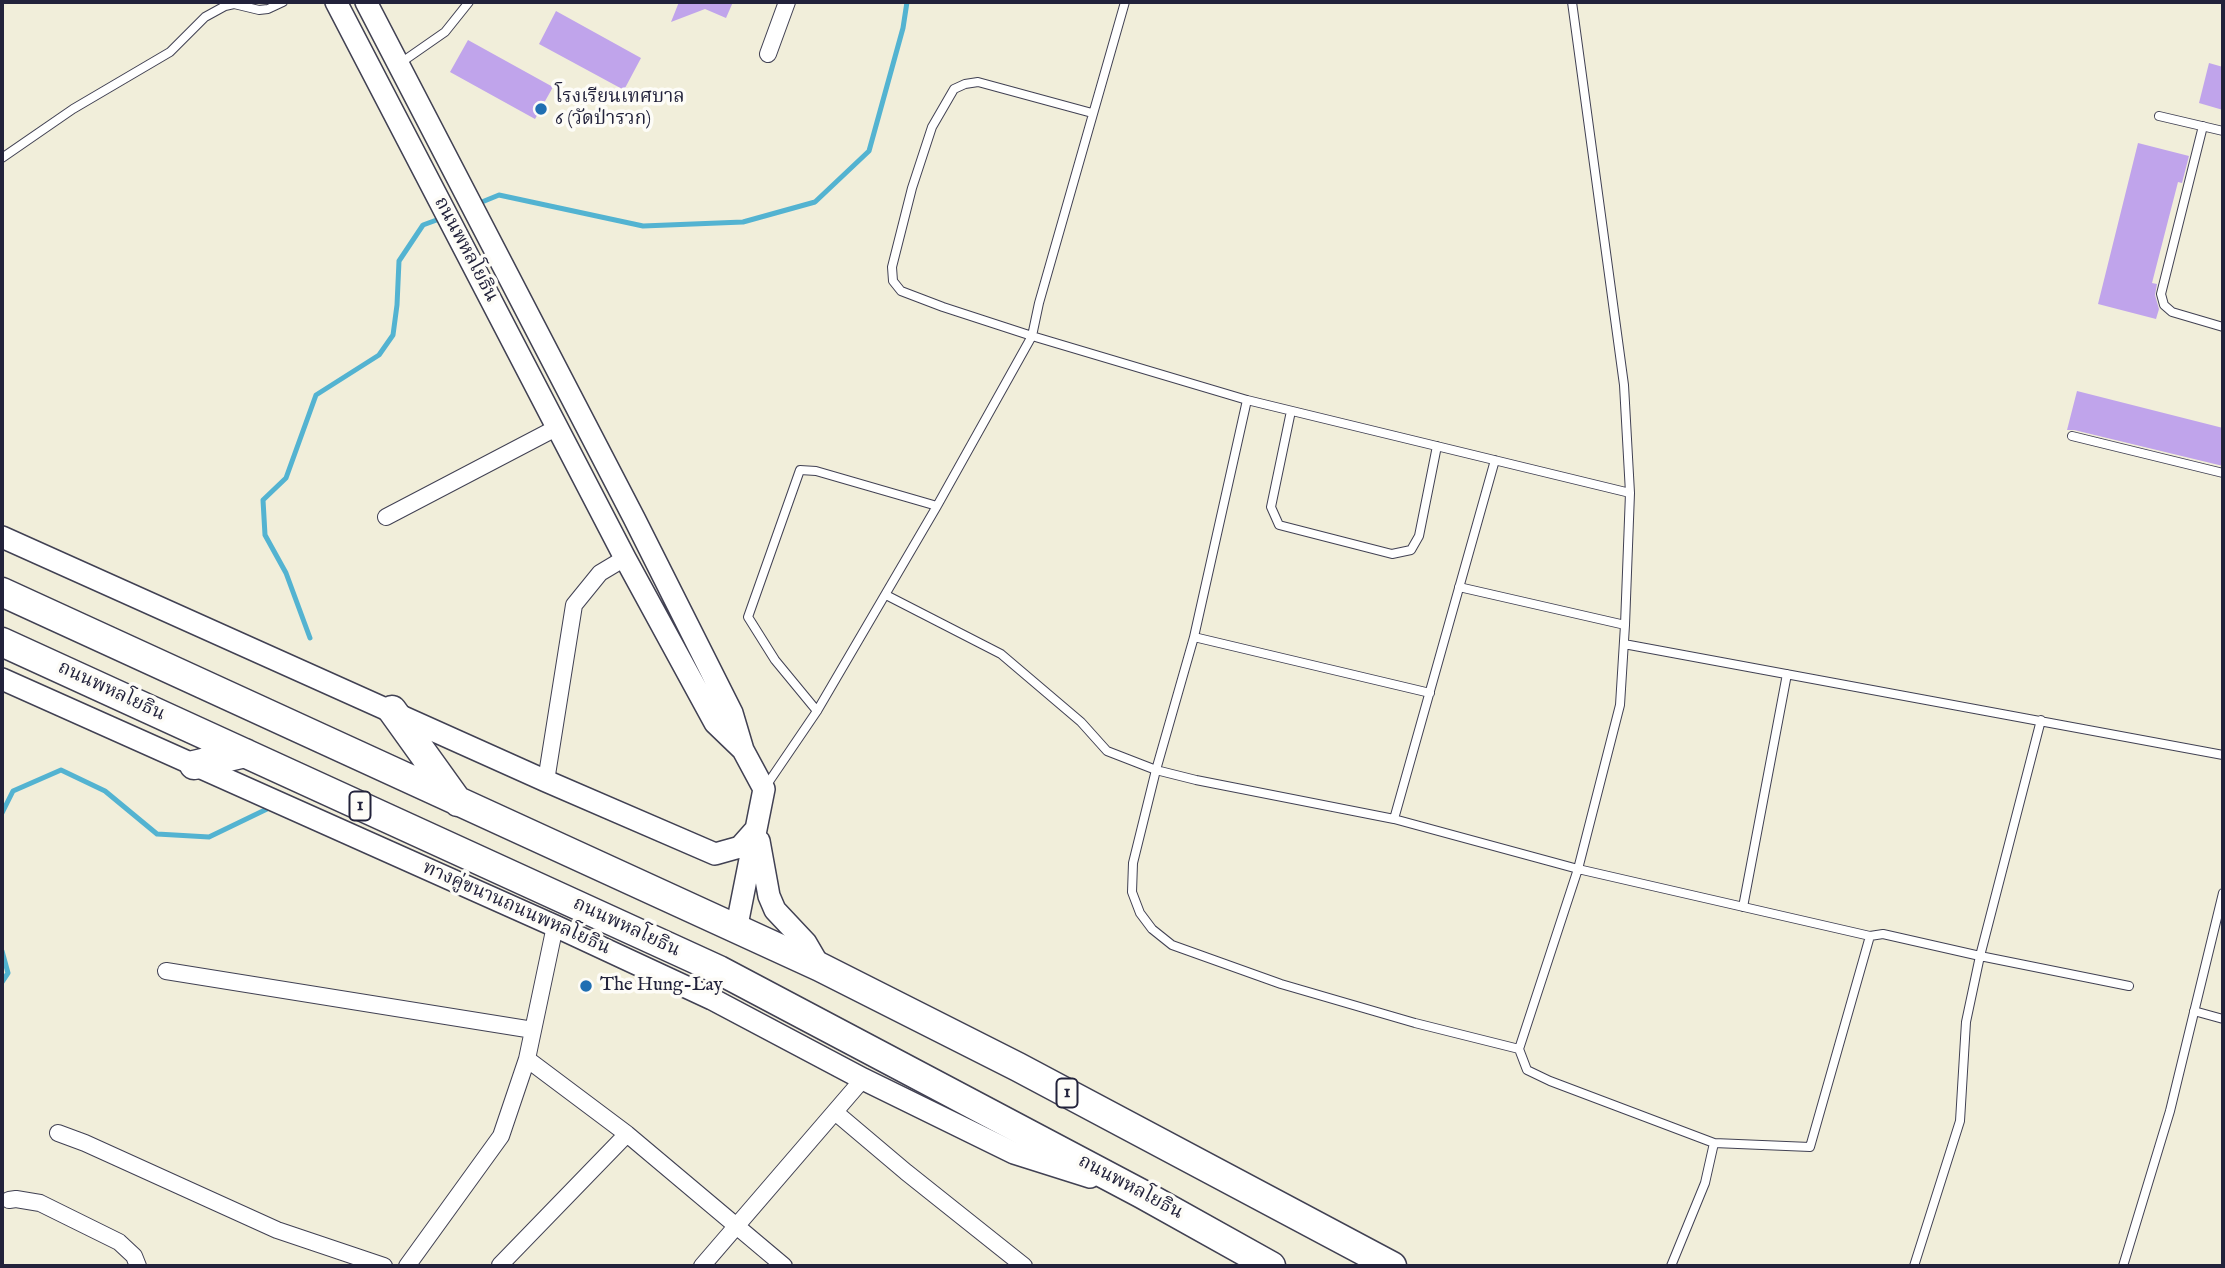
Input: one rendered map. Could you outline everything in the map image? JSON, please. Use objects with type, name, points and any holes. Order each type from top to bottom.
[{"type":"highway","name":"1","points":[[2,592],[820,967],[1018,1067],[1392,1266]]},
{"type":"highway","name":"ถนนพหลโยธิน","points":[[2,642],[719,970],[1142,1194],[1271,1266]]},
{"type":"highway","points":[[392,710],[458,803]]},
{"type":"highway","points":[[194,765],[245,753]]},
{"type":"highway","points":[[719,970],[736,930]]},
{"type":"main road","name":"ถนนพหลโยธิน","points":[[336,2],[625,558],[715,723],[743,750]]},
{"type":"main road","name":"ถนนพหลโยธิน","points":[[366,2],[618,486],[732,713],[743,750],[764,789]]},
{"type":"main road","points":[[440,202],[464,191]]},
{"type":"main road","points":[[594,498],[618,486]]},
{"type":"main road","points":[[2,537],[547,781],[715,853],[740,848],[756,829]]},
{"type":"main road","name":"ทางคู่ขนานถนนพหลโยธิน","points":[[2,679],[712,999],[863,1079],[1014,1153],[1142,1194]]},
{"type":"main road","points":[[736,930],[764,789]]},
{"type":"main road","points":[[756,829],[765,879],[775,910],[806,943],[820,967]]},
{"type":"street","points":[[768,54],[784,3]]},
{"type":"street","points":[[386,517],[558,427]]},
{"type":"street","points":[[547,781],[574,604],[600,573],[625,558]]},
{"type":"street","points":[[415,1264],[501,1136],[527,1059],[555,926]]},
{"type":"street","points":[[166,971],[533,1030]]},
{"type":"street","points":[[527,1059],[627,1134],[784,1266]]},
{"type":"street","points":[[702,1266],[863,1079]]},
{"type":"street","points":[[835,1112],[1024,1266]]},
{"type":"street","points":[[58,1133],[277,1230],[384,1266]]},
{"type":"street","points":[[500,1265],[627,1134]]},
{"type":"street","points":[[9,1200],[40,1203],[119,1241],[134,1256],[138,1266]]},
{"type":"lane","points":[[2,158],[73,109],[170,52],[205,17],[234,4],[259,10],[283,2]]},
{"type":"lane","points":[[398,64],[445,32],[468,2]]},
{"type":"lane","points":[[764,789],[817,711],[886,595],[1032,336],[1039,303],[1125,2]]},
{"type":"lane","points":[[1572,2],[1624,385],[1630,493],[1625,625],[1620,705],[1578,869],[1519,1049],[1527,1070],[1538,1076],[1714,1143],[1810,1147],[1870,936]]},
{"type":"lane","points":[[1093,113],[978,82],[954,89],[932,127],[912,188],[892,267],[893,281],[901,291],[1032,336],[1247,400],[1630,493]]},
{"type":"lane","points":[[2159,116],[2223,131]]},
{"type":"lane","points":[[2203,126],[2161,295],[2164,305],[2172,312],[2223,327]]},
{"type":"lane","points":[[1247,400],[1194,637],[1133,863],[1132,892],[1140,913],[1152,929],[1172,945],[1282,984],[1415,1023],[1519,1049]]},
{"type":"lane","points":[[1291,411],[1271,507],[1279,525],[1392,554],[1411,550],[1419,536],[1437,446]]},
{"type":"lane","points":[[2072,436],[2223,473]]},
{"type":"lane","points":[[1394,819],[1495,460]]},
{"type":"lane","points":[[817,711],[775,660],[748,617],[800,470],[816,471],[937,506]]},
{"type":"lane","points":[[1460,587],[1625,625]]},
{"type":"lane","points":[[886,595],[1001,654],[1081,722],[1107,751],[1156,770],[1394,819],[1578,869],[1870,936],[1883,933],[2129,986]]},
{"type":"lane","points":[[1194,637],[1430,692]]},
{"type":"lane","points":[[1624,644],[2223,755]]},
{"type":"lane","points":[[1743,907],[1787,674]]},
{"type":"lane","points":[[1914,1266],[1960,1121],[1966,1022],[1980,956],[2041,720]]},
{"type":"lane","points":[[2123,1266],[2170,1111],[2223,893]]},
{"type":"lane","points":[[2194,1011],[2223,1019]]},
{"type":"lane","points":[[1671,1266],[1705,1183],[1714,1143]]},
{"type":"building","points":[[679,2],[733,2],[726,18],[705,9],[671,22]]},
{"type":"building","points":[[556,11],[641,58],[624,90],[539,44]]},
{"type":"building","points":[[468,40],[553,87],[535,119],[450,72]]},
{"type":"building","points":[[2209,63],[2223,67],[2223,110],[2199,103]]},
{"type":"building","points":[[2138,143],[2189,156],[2182,183],[2178,182],[2152,283],[2157,284],[2155,295],[2159,309],[2156,319],[2098,304]]},
{"type":"building","points":[[2077,391],[2223,428],[2223,466],[2067,430]]},
{"type":"waterway","points":[[477,204],[499,195],[643,226],[743,222],[815,202],[869,151],[903,28],[907,2]]},
{"type":"waterway","points":[[310,638],[286,573],[265,535],[263,500],[286,478],[316,395],[379,355],[393,335],[399,261],[423,225],[442,218]]},
{"type":"waterway","points":[[2,813],[13,791],[61,770],[105,791],[157,834],[209,837],[267,809]]},
{"type":"waterway","points":[[2,951],[8,973],[2,982]]},
{"type":"place","name":"โรงเรียนเทศบาล 6 (วัดป่ารวก)","points":[[541,109]]},
{"type":"place","name":"The Hung-Lay","points":[[586,986]]}]
